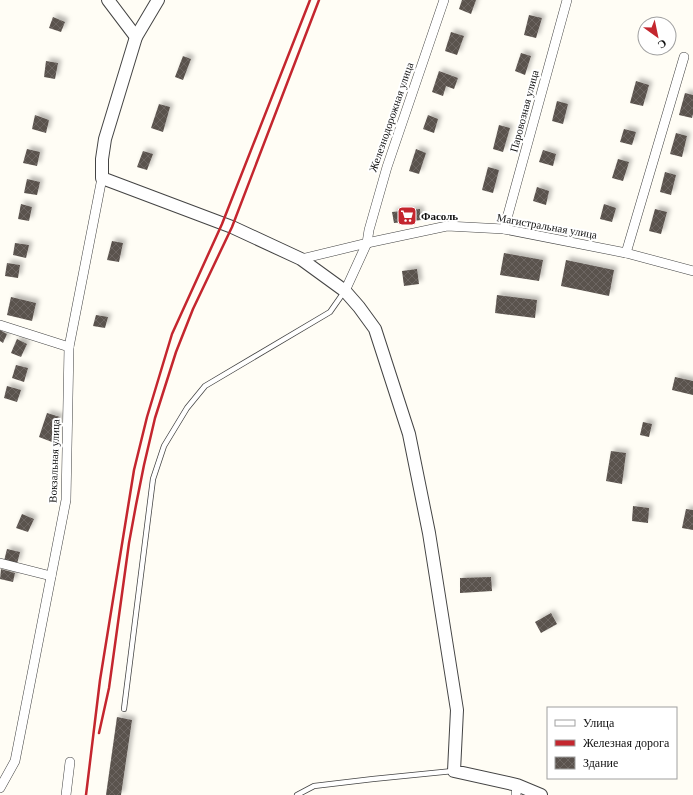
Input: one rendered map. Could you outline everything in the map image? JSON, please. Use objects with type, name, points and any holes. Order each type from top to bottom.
[{"type":"street","points":[[108,0],[136,37]]},
{"type":"street","points":[[158,0],[136,37],[105,139],[102,159],[102,178],[227,226],[301,259],[345,291],[359,307],[375,330],[409,434],[429,533],[458,710],[454,771],[516,790],[541,795]]},
{"type":"street","name":"Железнодорожная улица","points":[[345,291],[367,243],[369,230],[387,167],[444,0]]},
{"type":"street","name":"Паровозная улица","points":[[504,229],[567,0]]},
{"type":"street","points":[[626,253],[684,57]]},
{"type":"street","name":"Вокзальная улица","points":[[0,788],[15,761],[66,500],[69,347],[102,178]]},
{"type":"street","name":"Магистральная улица","points":[[301,259],[447,226],[504,229],[626,253],[693,271]]},
{"type":"street","points":[[0,325],[69,347]]},
{"type":"street","points":[[0,563],[51,576]]},
{"type":"street","points":[[66,795],[70,762]]},
{"type":"lane","points":[[124,709],[153,479],[164,446],[187,408],[205,386],[330,312],[345,291]]},
{"type":"lane","points":[[297,795],[314,786],[454,771]]},
{"type":"building","points":[[462,0],[476,0],[471,14],[459,9]]},
{"type":"building","points":[[529,15],[542,18],[536,38],[524,35]]},
{"type":"building","points":[[53,17],[65,22],[61,32],[49,28]]},
{"type":"building","points":[[451,32],[464,36],[457,55],[445,51]]},
{"type":"building","points":[[521,53],[531,56],[525,75],[515,71]]},
{"type":"building","points":[[183,56],[191,59],[183,80],[175,77]]},
{"type":"building","points":[[46,61],[58,63],[55,79],[44,77]]},
{"type":"building","points":[[439,71],[458,78],[454,89],[446,86],[443,96],[432,92]]},
{"type":"building","points":[[636,81],[649,85],[643,106],[630,103]]},
{"type":"building","points":[[685,93],[693,95],[692,118],[679,115]]},
{"type":"building","points":[[557,101],[568,104],[563,124],[552,121]]},
{"type":"building","points":[[159,104],[170,107],[163,132],[151,128]]},
{"type":"building","points":[[35,115],[49,120],[46,133],[32,129]]},
{"type":"building","points":[[428,115],[438,119],[434,133],[423,129]]},
{"type":"building","points":[[499,125],[510,128],[503,152],[493,149]]},
{"type":"building","points":[[624,129],[636,132],[632,145],[620,142]]},
{"type":"building","points":[[676,133],[687,136],[682,157],[670,154]]},
{"type":"building","points":[[27,149],[40,152],[37,166],[23,163]]},
{"type":"building","points":[[416,149],[426,153],[419,174],[409,171]]},
{"type":"building","points":[[543,150],[556,154],[553,166],[539,162]]},
{"type":"building","points":[[143,151],[153,154],[147,170],[137,167]]},
{"type":"building","points":[[618,159],[629,162],[623,181],[612,178]]},
{"type":"building","points":[[488,167],[499,170],[493,193],[482,190]]},
{"type":"building","points":[[665,172],[676,175],[671,195],[660,192]]},
{"type":"building","points":[[27,179],[40,182],[37,195],[24,193]]},
{"type":"building","points":[[537,187],[549,191],[546,205],[533,201]]},
{"type":"building","points":[[21,204],[32,207],[29,221],[18,219]]},
{"type":"building","points":[[604,204],[616,208],[612,222],[600,219]]},
{"type":"building","points":[[420,209],[421,220],[394,223],[392,212]]},
{"type":"building","points":[[655,209],[667,212],[661,234],[649,231]]},
{"type":"building","points":[[112,241],[123,243],[119,262],[107,260]]},
{"type":"building","points":[[15,243],[29,245],[26,258],[13,255]]},
{"type":"building","points":[[504,253],[543,260],[539,281],[500,275]]},
{"type":"building","points":[[566,260],[614,270],[609,296],[561,286]]},
{"type":"building","points":[[7,263],[20,265],[18,278],[5,276]]},
{"type":"building","points":[[417,269],[419,284],[404,286],[402,271]]},
{"type":"building","points":[[497,295],[537,300],[535,318],[495,313]]},
{"type":"building","points":[[11,297],[36,303],[32,321],[7,315]]},
{"type":"building","points":[[96,315],[108,317],[105,328],[93,326]]},
{"type":"building","points":[[0,330],[7,334],[3,343],[0,341]]},
{"type":"building","points":[[17,339],[27,344],[21,357],[11,353]]},
{"type":"building","points":[[16,365],[28,368],[24,382],[12,378]]},
{"type":"building","points":[[675,377],[693,381],[693,395],[672,390]]},
{"type":"building","points":[[7,386],[21,390],[17,402],[4,398]]},
{"type":"building","points":[[47,413],[60,417],[52,442],[39,437]]},
{"type":"building","points":[[643,422],[652,424],[649,437],[640,435]]},
{"type":"building","points":[[611,451],[626,453],[622,484],[606,481]]},
{"type":"building","points":[[633,506],[649,508],[648,523],[632,521]]},
{"type":"building","points":[[686,509],[693,510],[693,530],[682,528]]},
{"type":"building","points":[[22,514],[34,519],[28,532],[16,528]]},
{"type":"building","points":[[7,549],[20,552],[17,564],[4,561]]},
{"type":"building","points":[[1,569],[15,573],[13,582],[0,579]]},
{"type":"building","points":[[491,577],[492,591],[460,593],[460,578]]},
{"type":"building","points":[[551,613],[557,624],[541,633],[535,622]]},
{"type":"building","points":[[117,717],[132,720],[121,795],[106,795]]},
{"type":"railway","points":[[86,795],[100,680],[134,470],[147,417],[172,334],[222,224],[310,0]]},
{"type":"railway","points":[[99,733],[109,688],[129,543],[155,418],[176,352],[193,309],[232,227],[319,0]]},
{"type":"place","name":"Фасоль","points":[[407,216]]}]
